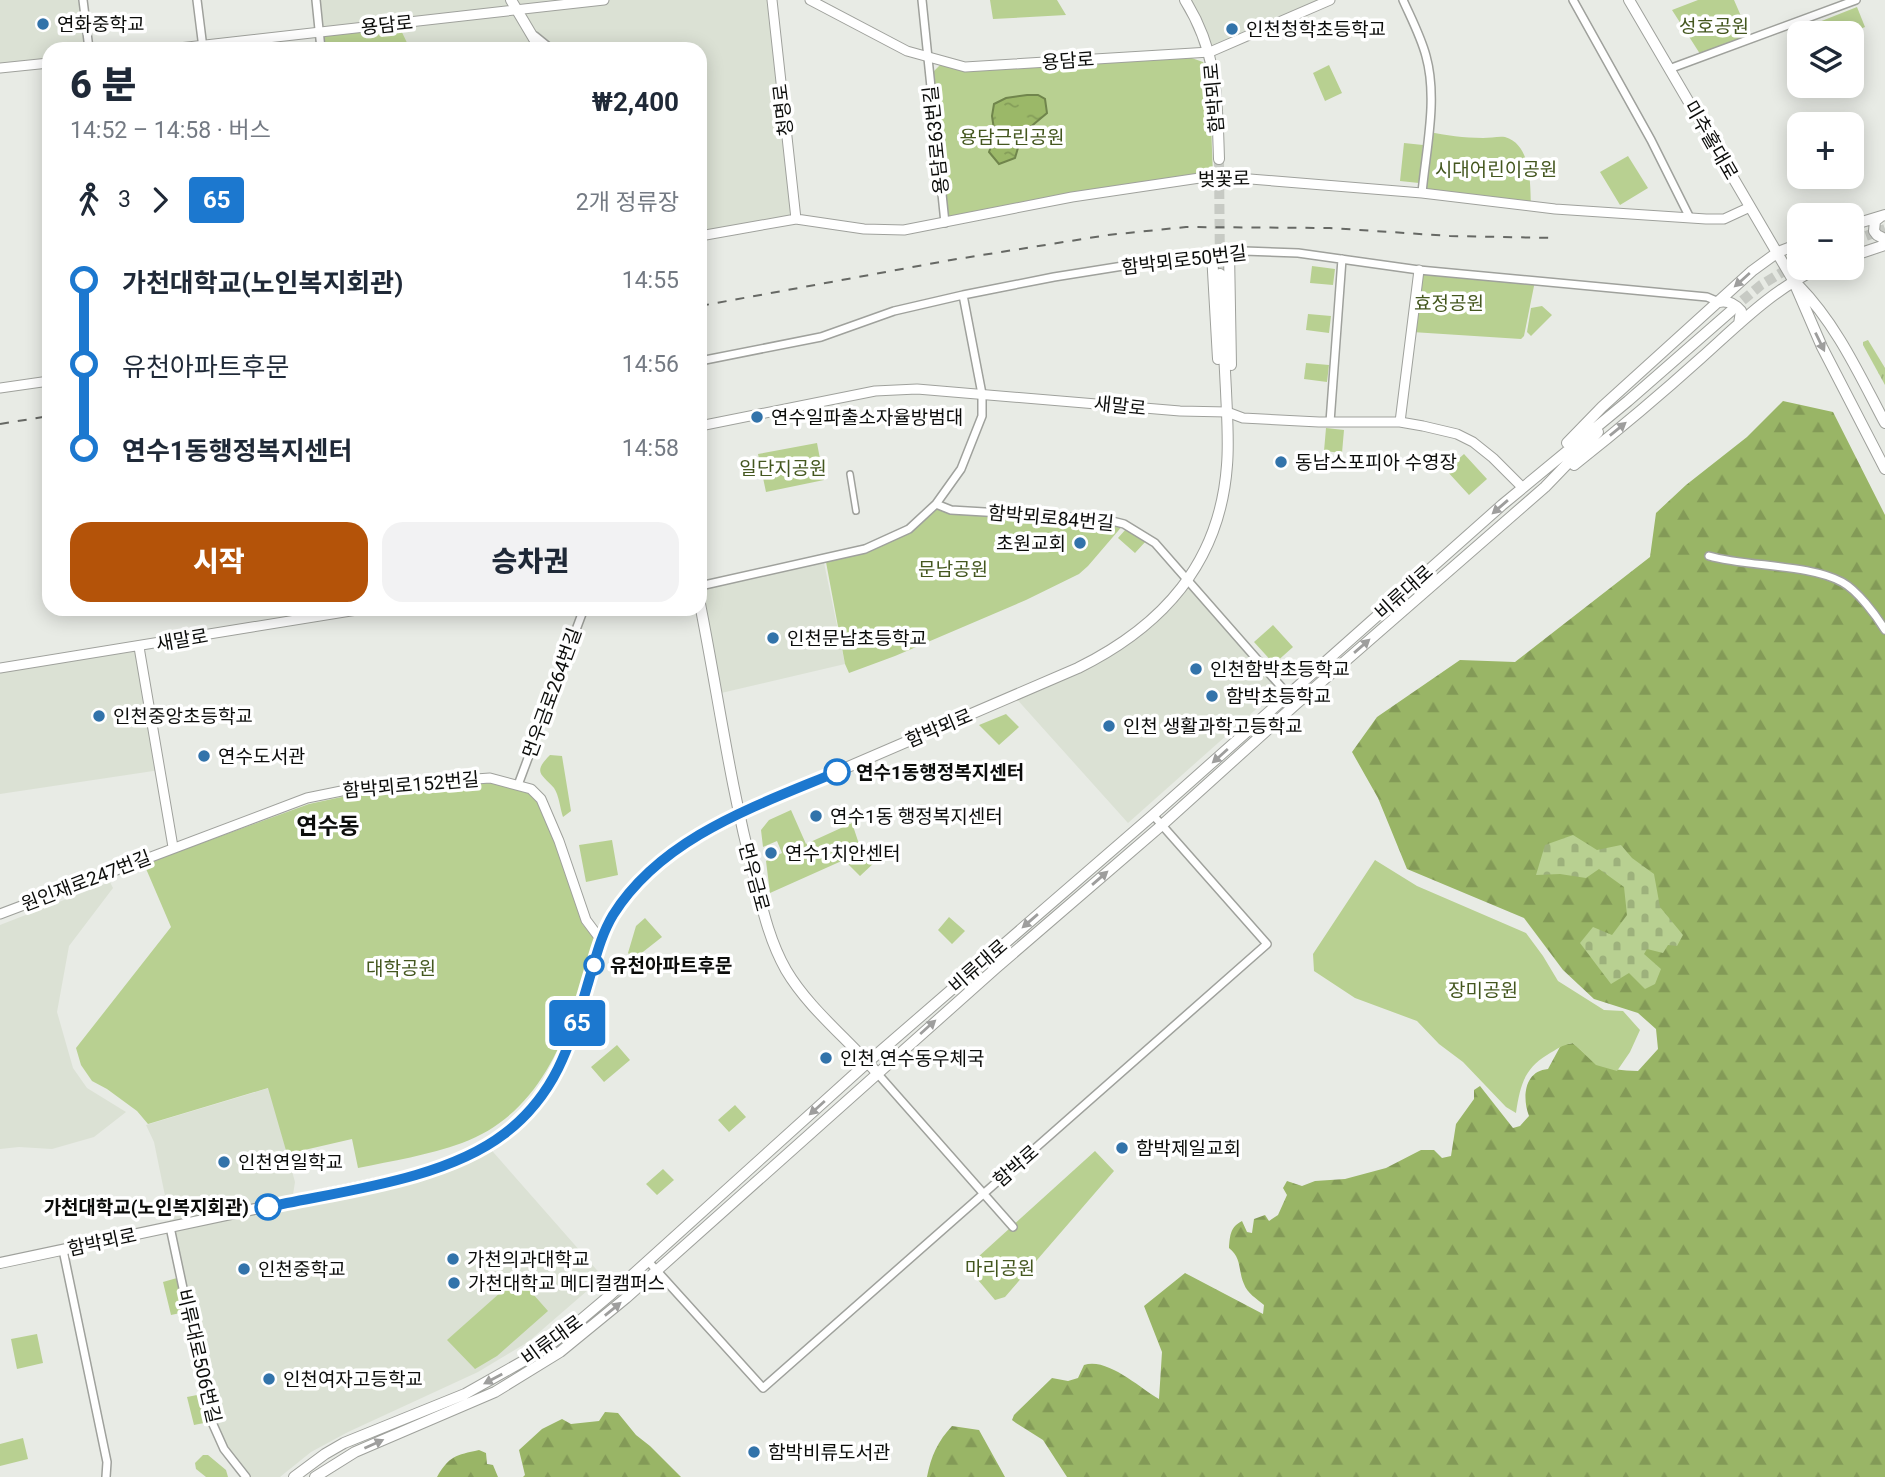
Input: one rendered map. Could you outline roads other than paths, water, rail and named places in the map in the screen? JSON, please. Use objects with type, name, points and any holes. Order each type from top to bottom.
[{"type":"main road","points":[[511,0],[536,42]]},
{"type":"main road","name":"함박뫼로","points":[[1185,0],[1210,52],[1216,92],[1219,159]]},
{"type":"main road","name":"미추홀대로","points":[[1629,0],[1787,269]]},
{"type":"main road","points":[[1864,221],[1884,215]]},
{"type":"main road","points":[[1884,215],[1875,221],[1874,231],[1885,239]]},
{"type":"main road","points":[[1864,252],[1885,245]]},
{"type":"main road","points":[[1538,473],[1602,407],[1752,271],[1787,249]]},
{"type":"main road","points":[[1227,412],[1232,396],[1229,252]]},
{"type":"main road","points":[[1212,254],[1220,397],[1227,412]]},
{"type":"main road","name":"함박뫼로","points":[[0,1263],[420,1174],[475,1152],[503,1135],[527,1114],[559,1070],[570,1045],[601,940],[613,916],[633,887],[668,854],[737,814],[1078,668],[1112,652],[1138,633],[1158,615],[1186,581],[1205,550],[1217,522],[1227,465],[1220,274]]},
{"type":"main road","points":[[1545,486],[1653,401],[1793,280]]},
{"type":"main road","name":"미추홀대로","points":[[1793,280],[1818,305],[1843,343],[1885,423]]},
{"type":"main road","name":"미추홀대로","points":[[1793,280],[1822,347],[1885,469]]},
{"type":"main road","points":[[1719,302],[1725,301],[1737,306],[1741,311],[1739,325]]},
{"type":"main road","name":"비류대로","points":[[294,1477],[344,1443],[465,1394],[541,1351],[600,1304],[868,1062],[1153,815],[1522,487],[1628,401],[1731,311]]},
{"type":"main road","name":"비류대로","points":[[315,1477],[355,1452],[495,1392],[560,1352],[657,1270],[1545,486],[1628,401]]},
{"type":"main road","name":"먼우금로","points":[[702,616],[737,814],[767,926],[781,961],[804,994],[877,1073]]},
{"type":"street","points":[[83,0],[88,42]]},
{"type":"street","points":[[197,0],[202,42]]},
{"type":"street","points":[[316,0],[321,42]]},
{"type":"street","name":"용담로","points":[[245,42],[604,0]]},
{"type":"street","name":"청명로","points":[[772,0],[796,219]]},
{"type":"street","name":"용담로","points":[[810,0],[884,39],[928,58],[965,67],[1210,52],[1330,0]]},
{"type":"street","name":"용담로63번길","points":[[922,0],[945,223]]},
{"type":"street","points":[[1403,0],[1422,43],[1430,76],[1431,98],[1422,192]]},
{"type":"street","points":[[1573,0],[1690,218]]},
{"type":"street","points":[[1670,69],[1856,0]]},
{"type":"street","points":[[529,30],[532,42]]},
{"type":"street","points":[[529,30],[543,42]]},
{"type":"street","points":[[0,68],[42,64]]},
{"type":"street","name":"벚꽃로","points":[[707,235],[796,219],[864,229],[904,230],[1072,197],[1213,176],[1422,192],[1555,209],[1690,218],[1724,219],[1750,207]]},
{"type":"street","name":"함박뫼로50번길","points":[[707,360],[821,337],[894,311],[963,295],[1054,277],[1244,251],[1298,253],[1419,270],[1707,298],[1719,302]]},
{"type":"street","points":[[1331,422],[1342,259]]},
{"type":"street","points":[[1400,422],[1419,270]]},
{"type":"street","points":[[707,584],[864,548],[909,528],[936,504],[961,470],[982,416],[982,394],[963,295]]},
{"type":"street","points":[[0,388],[42,381]]},
{"type":"street","name":"새말로","points":[[707,425],[874,391],[917,389],[1180,411],[1227,412],[1243,418],[1400,422],[1457,434],[1473,442],[1522,487]]},
{"type":"street","points":[[850,474],[856,511]]},
{"type":"street","name":"함박뫼로84번길","points":[[936,504],[951,510],[1104,519],[1124,524],[1155,542],[1186,581],[1296,704]]},
{"type":"street","points":[[1709,556],[1730,562],[1813,573],[1842,582],[1868,606],[1885,630]]},
{"type":"street","name":"새말로","points":[[0,668],[322,616]]},
{"type":"street","name":"먼우금로264번길","points":[[518,785],[579,616]]},
{"type":"street","points":[[139,647],[173,847]]},
{"type":"street","name":"함박뫼로152번길","points":[[173,847],[307,798],[360,787],[489,778],[531,789],[541,800],[559,841],[586,920],[601,940]]},
{"type":"street","name":"함박로","points":[[649,1261],[763,1388],[1267,944],[1153,815]]},
{"type":"street","name":"원인재로247번길","points":[[0,914],[173,847]]},
{"type":"street","points":[[877,1073],[1013,1227]]},
{"type":"street","name":"비류대로506번길","points":[[170,1227],[211,1420],[224,1449],[246,1477]]},
{"type":"street","points":[[63,1250],[107,1462],[106,1477]]},
{"type":"water","points":[[1038,95],[1045,99],[1047,113],[1022,134],[1015,158],[999,164],[989,152],[995,136],[992,116],[994,104],[1006,98]]},
{"type":"tunnel","points":[[1219,159],[1220,274]]},
{"type":"tunnel","points":[[1864,237],[1885,229]]},
{"type":"tunnel","points":[[1731,310],[1761,285],[1787,269]]},
{"type":"railway","points":[[707,305],[951,260],[1108,235],[1186,227],[1330,228],[1450,236],[1556,238]]},
{"type":"railway","points":[[0,424],[42,417]]},
{"type":"place","name":"연화중학교","points":[[43,24]]},
{"type":"place","name":"인천청학초등학교","points":[[1232,29]]},
{"type":"place","name":"연수일파출소자율방범대","points":[[757,417]]},
{"type":"place","name":"동남스포피아 수영장","points":[[1281,462]]},
{"type":"place","name":"초원교회","points":[[1080,543]]},
{"type":"place","name":"인천문남초등학교","points":[[773,638]]},
{"type":"place","name":"인천함박초등학교","points":[[1196,669]]},
{"type":"place","name":"함박초등학교","points":[[1212,696]]},
{"type":"place","name":"인천중앙초등학교","points":[[99,716]]},
{"type":"place","name":"인천 생활과학고등학교","points":[[1109,726]]},
{"type":"place","name":"연수도서관","points":[[204,756]]},
{"type":"place","name":"연수1동행정복지센터","points":[[837,772]]},
{"type":"place","name":"연수1동 행정복지센터","points":[[816,816]]},
{"type":"place","name":"연수1치안센터","points":[[771,853]]},
{"type":"place","name":"유천아파트후문","points":[[594,965]]},
{"type":"place","name":"인천 연수동우체국","points":[[826,1058]]},
{"type":"place","name":"함박제일교회","points":[[1122,1148]]},
{"type":"place","name":"인천연일학교","points":[[224,1162]]},
{"type":"place","name":"가천대학교(노인복지회관)","points":[[268,1207]]},
{"type":"place","name":"가천의과대학교","points":[[453,1259]]},
{"type":"place","name":"인천중학교","points":[[244,1269]]},
{"type":"place","name":"가천대학교 메디컬캠퍼스","points":[[454,1283]]},
{"type":"place","name":"인천여자고등학교","points":[[269,1379]]},
{"type":"place","name":"함박비류도서관","points":[[754,1452]]},
{"type":"district","name":"연수동","points":[[328,826]]},
{"type":"park label","name":"성호공원","points":[[1714,26]]},
{"type":"park label","name":"용담근린공원","points":[[1012,137]]},
{"type":"park label","name":"시대어린이공원","points":[[1496,169]]},
{"type":"park label","name":"효정공원","points":[[1449,303]]},
{"type":"park label","name":"일단지공원","points":[[783,468]]},
{"type":"park label","name":"문남공원","points":[[953,569]]},
{"type":"park label","name":"대학공원","points":[[401,968]]},
{"type":"park label","name":"장미공원","points":[[1483,990]]},
{"type":"park label","name":"마리공원","points":[[1000,1268]]}]
